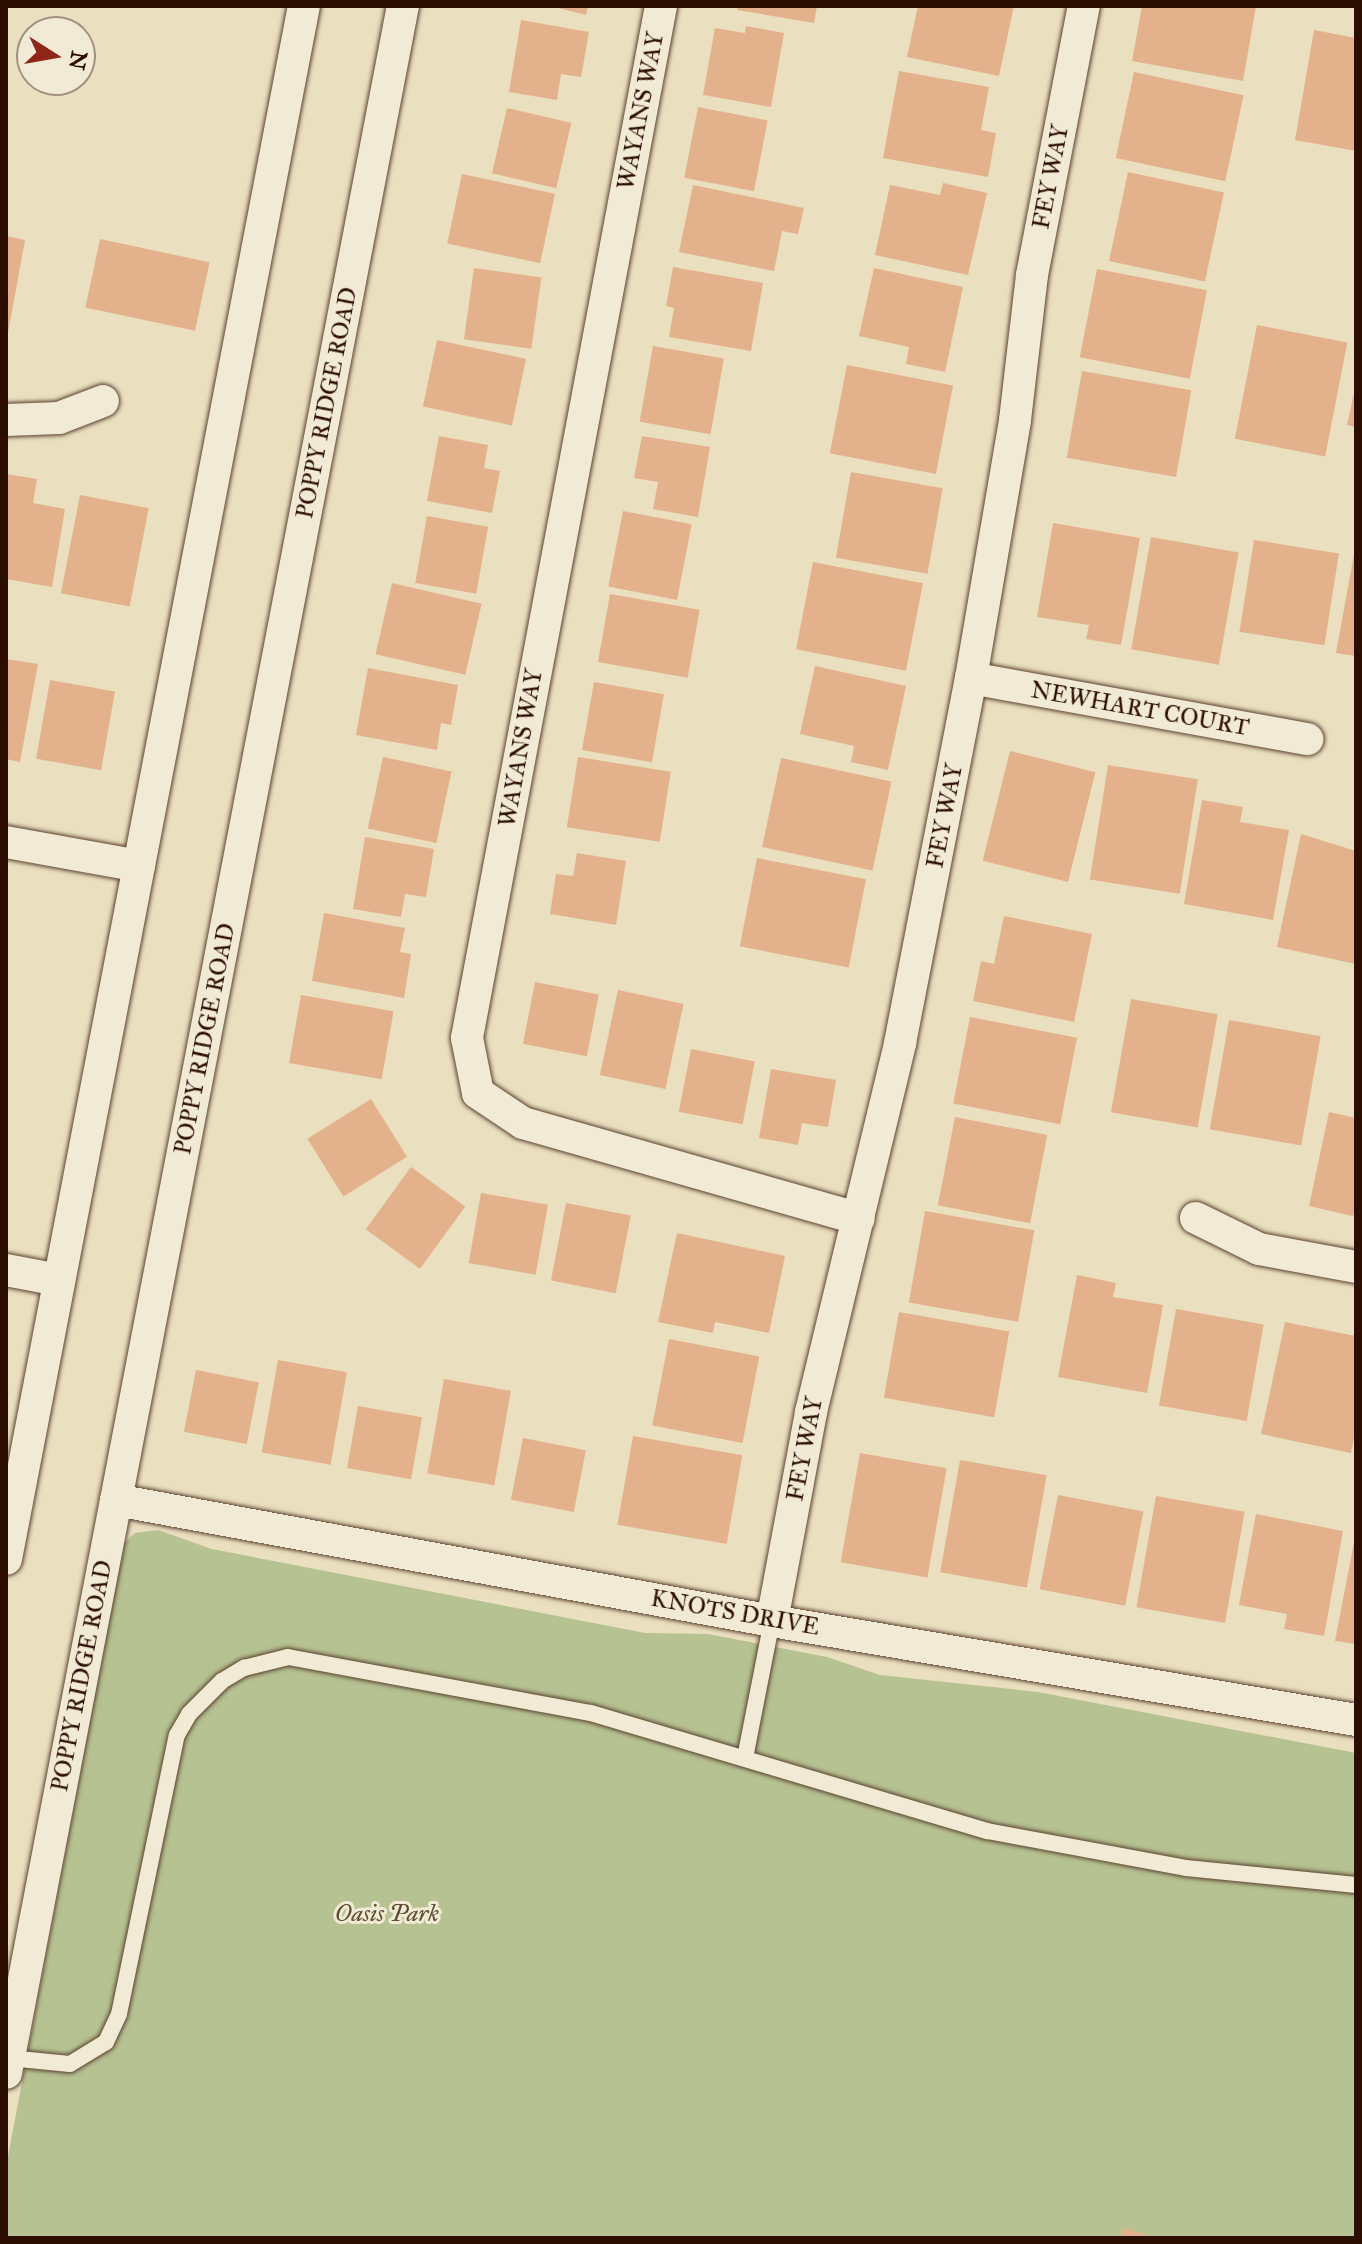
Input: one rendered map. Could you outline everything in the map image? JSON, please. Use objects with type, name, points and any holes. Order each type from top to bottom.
[{"type":"street","points":[[6,1559],[304,6]]},
{"type":"street","name":"POPPY RIDGE ROAD","points":[[7,2063],[403,6]]},
{"type":"street","name":"WAYANS WAY","points":[[661,6],[467,1038],[478,1093],[523,1123],[859,1219]]},
{"type":"street","name":"FEY WAY","points":[[772,1621],[811,1412],[900,1043],[971,678],[1015,420],[1032,275],[1084,6]]},
{"type":"street","points":[[6,420],[59,418],[103,401]]},
{"type":"street","name":"NEWHART COURT","points":[[971,678],[1308,739]]},
{"type":"street","points":[[6,842],[139,866]]},
{"type":"street","points":[[1196,1218],[1259,1249],[1356,1267]]},
{"type":"street","points":[[6,1270],[59,1280]]},
{"type":"street","name":"KNOTS DRIVE","points":[[116,1500],[772,1621],[1356,1720]]},
{"type":"lane","points":[[745,1758],[772,1621]]},
{"type":"lane","points":[[7,2063],[70,2064],[95,2052],[114,2029],[169,1758],[189,1714],[213,1688],[244,1668],[310,1658],[591,1713],[901,1808],[1090,1853],[1356,1885]]},
{"type":"green space","name":"Oasis Park","points":[[158,1530],[212,1549],[645,1633],[708,1634],[827,1657],[880,1675],[1038,1692],[1356,1753],[1356,2238],[6,2238],[6,2167],[111,1611],[117,1550],[135,1533]]},
{"type":"building","points":[[550,6],[588,6],[586,15]]},
{"type":"building","points":[[738,6],[817,6],[814,23],[737,10]]},
{"type":"building","points":[[918,6],[1014,6],[999,76],[907,57]]},
{"type":"building","points":[[1142,6],[1256,6],[1243,81],[1132,61]]},
{"type":"building","points":[[521,20],[589,32],[581,77],[561,74],[557,100],[509,92]]},
{"type":"building","points":[[746,26],[784,33],[771,107],[703,95],[715,28],[745,33]]},
{"type":"building","points":[[1314,30],[1356,38],[1356,151],[1295,140]]},
{"type":"building","points":[[899,71],[989,87],[981,130],[996,133],[988,177],[883,158]]},
{"type":"building","points":[[1134,72],[1244,95],[1225,181],[1116,158]]},
{"type":"building","points":[[698,107],[768,121],[754,191],[684,178]]},
{"type":"building","points":[[507,108],[571,123],[556,188],[492,173]]},
{"type":"building","points":[[1128,172],[1224,192],[1205,281],[1109,261]]},
{"type":"building","points":[[462,174],[555,194],[540,263],[447,243]]},
{"type":"building","points":[[943,183],[987,193],[968,275],[875,255],[890,185],[940,195]]},
{"type":"building","points":[[693,185],[804,208],[798,234],[782,231],[774,271],[679,252]]},
{"type":"building","points":[[6,236],[25,240],[8,333],[6,333]]},
{"type":"building","points":[[100,239],[210,262],[195,331],[85,307]]},
{"type":"building","points":[[673,267],[763,283],[751,351],[669,337],[674,308],[666,306]]},
{"type":"building","points":[[474,268],[541,277],[531,349],[464,339]]},
{"type":"building","points":[[874,268],[963,287],[945,372],[906,364],[909,347],[859,336]]},
{"type":"building","points":[[1097,269],[1207,290],[1190,379],[1080,357]]},
{"type":"building","points":[[1257,325],[1347,343],[1325,456],[1235,439]]},
{"type":"building","points":[[437,340],[526,359],[512,425],[423,407]]},
{"type":"building","points":[[653,346],[724,359],[711,434],[640,422]]},
{"type":"building","points":[[847,365],[953,386],[936,474],[830,453]]},
{"type":"building","points":[[1082,371],[1191,390],[1176,477],[1067,458]]},
{"type":"building","points":[[1356,384],[1356,427],[1347,425]]},
{"type":"building","points":[[439,436],[488,445],[484,468],[500,471],[492,513],[427,501]]},
{"type":"building","points":[[642,436],[710,447],[698,517],[653,509],[658,482],[634,478]]},
{"type":"building","points":[[851,472],[943,488],[927,574],[836,558]]},
{"type":"building","points":[[6,474],[37,479],[33,503],[65,509],[52,587],[6,579]]},
{"type":"building","points":[[80,495],[149,508],[130,607],[61,593]]},
{"type":"building","points":[[623,511],[692,524],[677,600],[608,587]]},
{"type":"building","points":[[427,516],[488,527],[476,594],[415,583]]},
{"type":"building","points":[[1053,523],[1140,538],[1121,645],[1086,639],[1089,625],[1037,617]]},
{"type":"building","points":[[1151,537],[1239,552],[1219,665],[1131,649]]},
{"type":"building","points":[[1254,540],[1339,553],[1324,645],[1239,632]]},
{"type":"building","points":[[1356,543],[1356,656],[1336,653]]},
{"type":"building","points":[[813,562],[923,583],[906,671],[796,649]]},
{"type":"building","points":[[392,583],[482,604],[465,675],[376,654]]},
{"type":"building","points":[[610,594],[700,610],[688,678],[598,662]]},
{"type":"building","points":[[6,659],[38,664],[20,762],[6,759]]},
{"type":"building","points":[[815,666],[906,686],[888,770],[851,762],[854,746],[800,734]]},
{"type":"building","points":[[368,668],[458,685],[451,725],[441,723],[437,750],[356,735]]},
{"type":"building","points":[[50,680],[115,691],[101,770],[36,759]]},
{"type":"building","points":[[594,682],[664,694],[652,762],[582,750]]},
{"type":"building","points":[[1010,751],[1095,772],[1068,882],[983,861]]},
{"type":"building","points":[[383,757],[451,772],[436,843],[368,828]]},
{"type":"building","points":[[578,757],[671,772],[660,842],[567,827]]},
{"type":"building","points":[[781,758],[892,781],[873,871],[762,847]]},
{"type":"building","points":[[1108,765],[1198,779],[1180,894],[1090,880]]},
{"type":"building","points":[[1202,800],[1243,807],[1240,822],[1289,830],[1273,920],[1184,904]]},
{"type":"building","points":[[1301,834],[1356,851],[1356,964],[1277,947]]},
{"type":"building","points":[[365,837],[434,849],[426,897],[405,894],[401,917],[353,909]]},
{"type":"building","points":[[577,853],[626,861],[616,925],[550,914],[556,874],[573,876]]},
{"type":"building","points":[[757,858],[866,879],[849,968],[740,946]]},
{"type":"building","points":[[324,913],[405,928],[400,952],[411,954],[404,998],[312,981]]},
{"type":"building","points":[[1004,916],[1092,934],[1074,1022],[973,1001],[981,961],[994,964]]},
{"type":"building","points":[[535,982],[599,994],[587,1056],[523,1044]]},
{"type":"building","points":[[618,990],[684,1004],[665,1089],[600,1075]]},
{"type":"building","points":[[301,995],[394,1011],[382,1079],[289,1063]]},
{"type":"building","points":[[1131,999],[1218,1014],[1198,1128],[1111,1112]]},
{"type":"building","points":[[970,1017],[1077,1038],[1060,1124],[953,1103]]},
{"type":"building","points":[[1229,1020],[1321,1036],[1301,1145],[1210,1129]]},
{"type":"building","points":[[691,1049],[755,1061],[743,1124],[679,1112]]},
{"type":"building","points":[[771,1069],[836,1080],[828,1127],[802,1123],[798,1145],[759,1138]]},
{"type":"building","points":[[371,1099],[407,1157],[343,1196],[307,1139]]},
{"type":"building","points":[[1329,1112],[1356,1118],[1356,1214],[1352,1216],[1309,1206]]},
{"type":"building","points":[[955,1117],[1047,1135],[1030,1223],[938,1205]]},
{"type":"building","points":[[411,1167],[465,1206],[420,1269],[366,1229]]},
{"type":"building","points":[[481,1193],[548,1205],[536,1275],[469,1263]]},
{"type":"building","points":[[566,1203],[631,1216],[616,1293],[551,1281]]},
{"type":"building","points":[[925,1211],[1034,1230],[1018,1322],[909,1303]]},
{"type":"building","points":[[677,1233],[785,1256],[769,1333],[715,1322],[713,1333],[658,1322]]},
{"type":"building","points":[[1077,1275],[1116,1283],[1113,1297],[1163,1305],[1147,1393],[1058,1377]]},
{"type":"building","points":[[1176,1309],[1264,1324],[1247,1421],[1159,1406]]},
{"type":"building","points":[[899,1312],[1009,1331],[994,1417],[884,1398]]},
{"type":"building","points":[[1285,1322],[1356,1336],[1356,1427],[1351,1453],[1261,1434]]},
{"type":"building","points":[[669,1339],[759,1357],[743,1443],[652,1425]]},
{"type":"building","points":[[278,1360],[347,1372],[331,1465],[262,1453]]},
{"type":"building","points":[[196,1370],[259,1382],[247,1444],[184,1432]]},
{"type":"building","points":[[444,1379],[511,1391],[494,1485],[427,1474]]},
{"type":"building","points":[[358,1406],[422,1417],[411,1479],[347,1468]]},
{"type":"building","points":[[633,1436],[742,1455],[727,1544],[617,1525]]},
{"type":"building","points":[[523,1438],[586,1450],[574,1512],[511,1500]]},
{"type":"building","points":[[860,1453],[947,1468],[927,1578],[841,1562]]},
{"type":"building","points":[[960,1460],[1047,1475],[1027,1588],[940,1572]]},
{"type":"building","points":[[1058,1495],[1143,1512],[1125,1606],[1040,1589]]},
{"type":"building","points":[[1156,1496],[1245,1512],[1225,1623],[1136,1607]]},
{"type":"building","points":[[1256,1514],[1343,1531],[1324,1636],[1284,1629],[1287,1614],[1239,1605]]},
{"type":"building","points":[[1356,1532],[1356,1644],[1335,1641]]},
{"type":"building","points":[[1123,2228],[1154,2237],[1154,2238],[1120,2238]]}]
